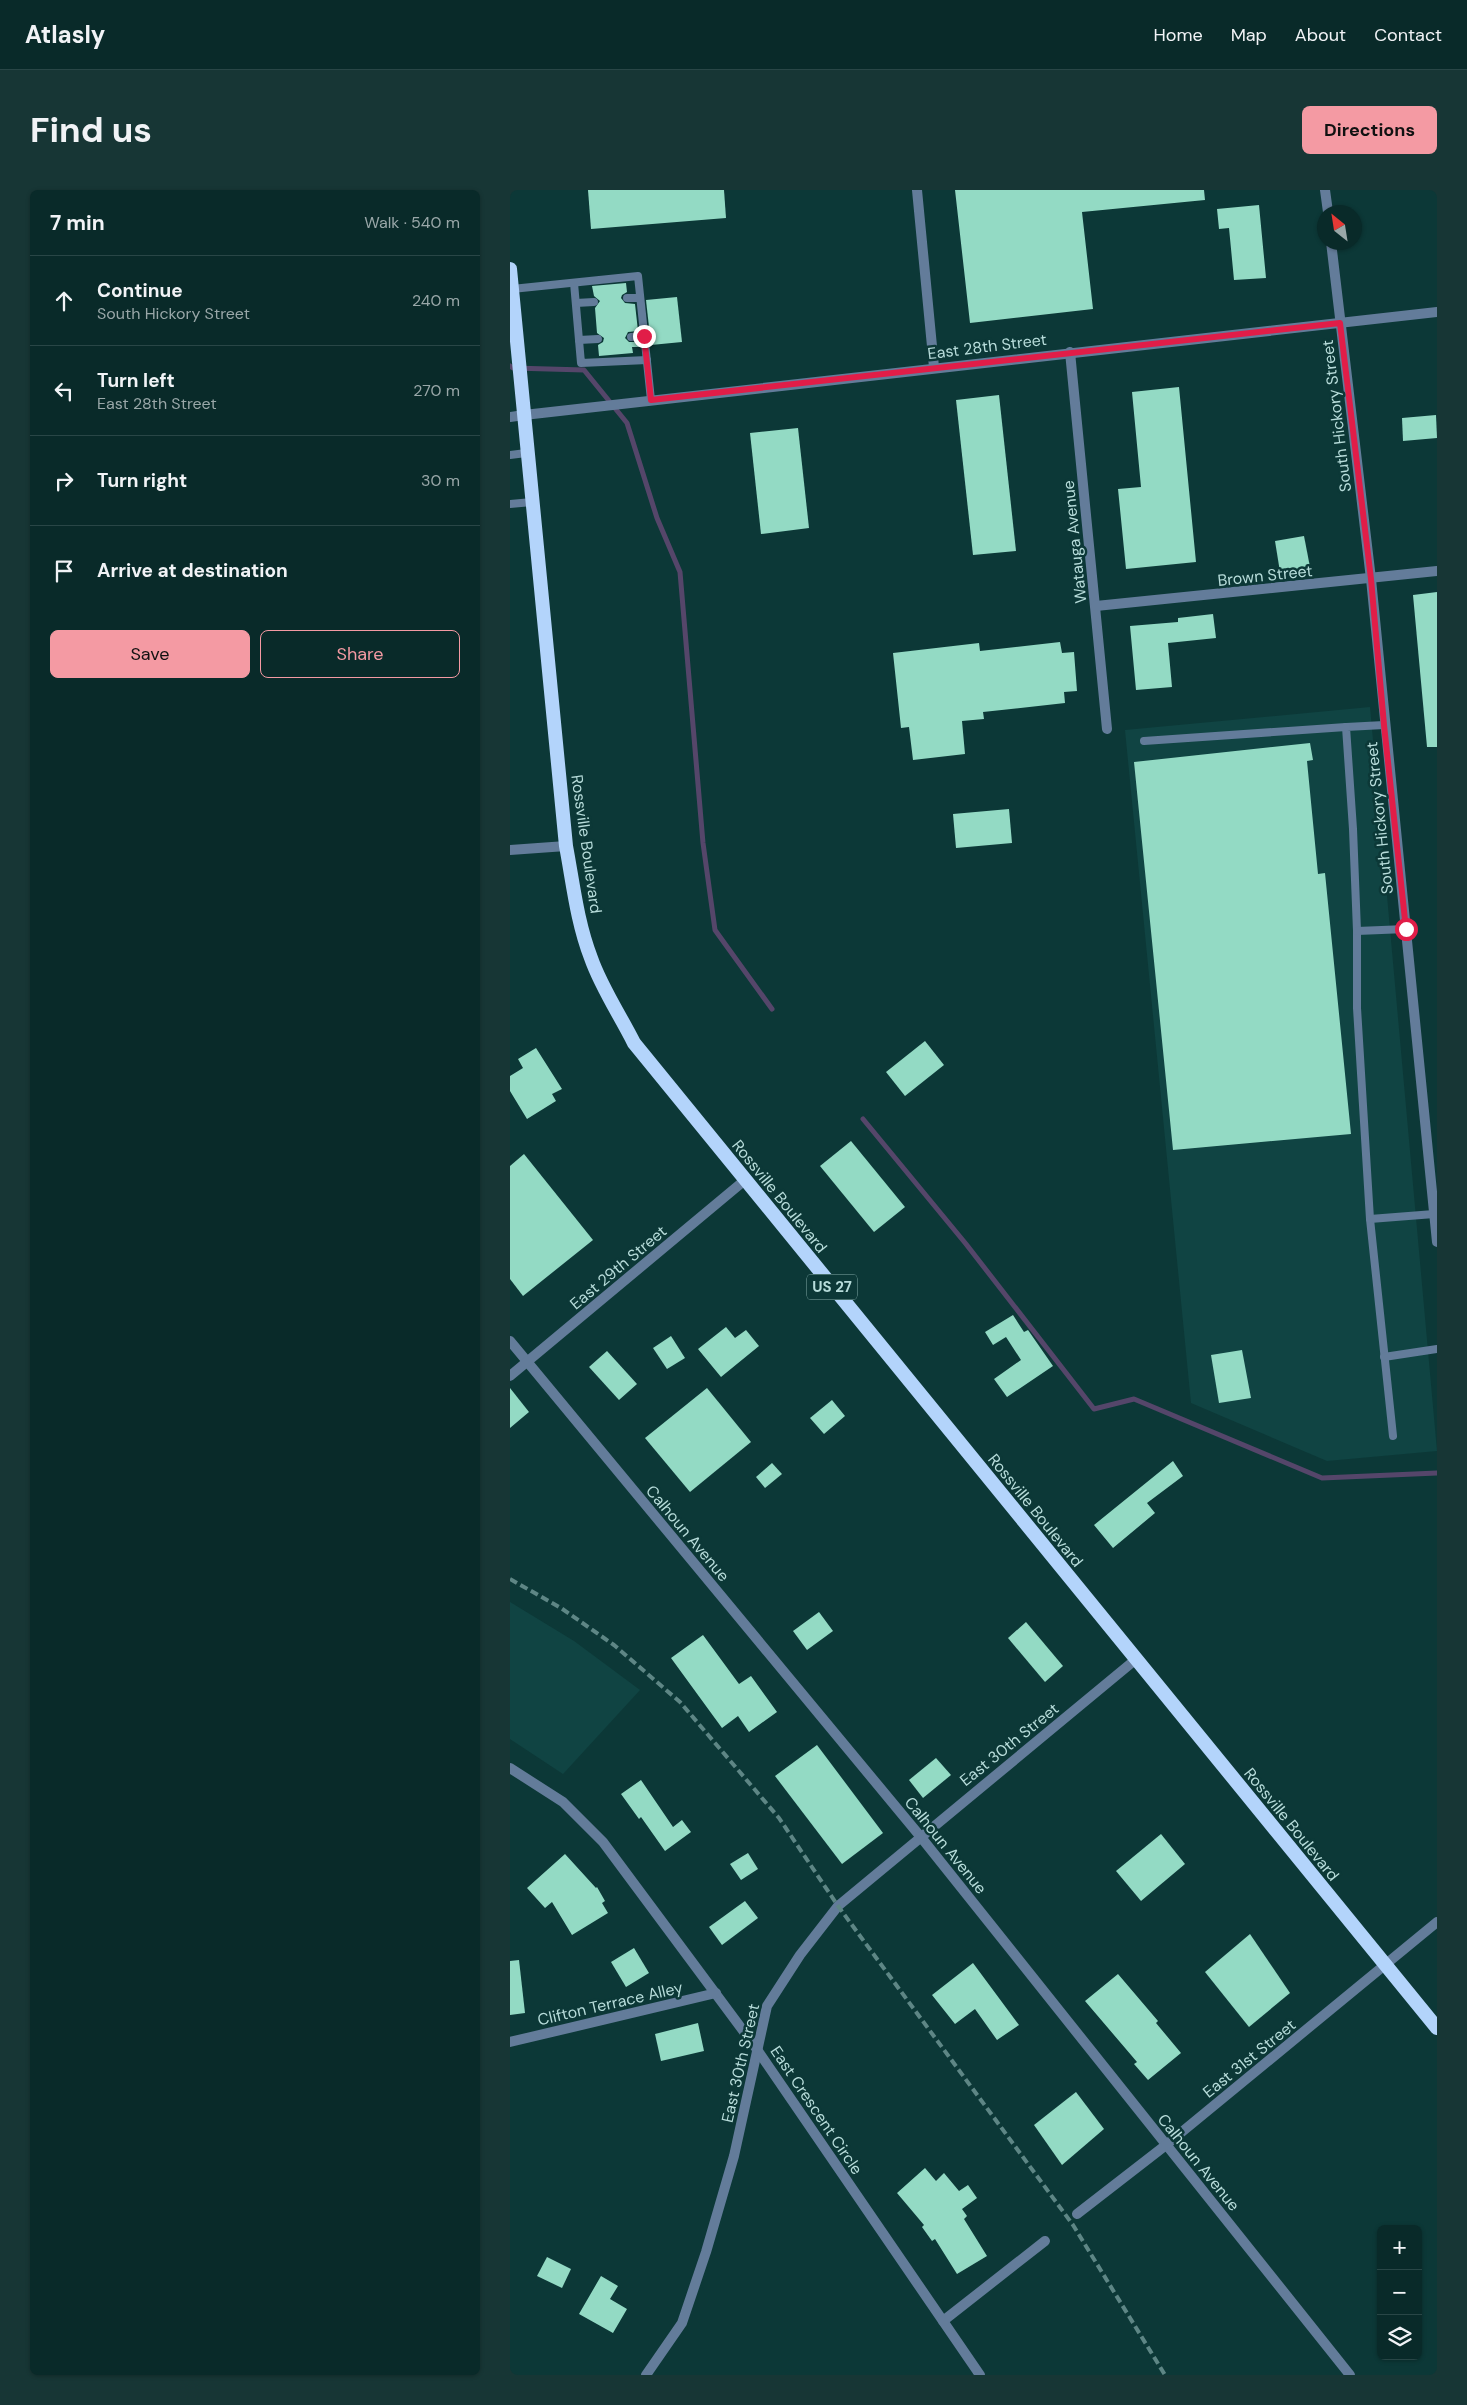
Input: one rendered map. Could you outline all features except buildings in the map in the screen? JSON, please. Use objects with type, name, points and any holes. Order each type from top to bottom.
[{"type":"highway","name":"Rossville Boulevard","points":[[510,270],[517,416],[526,453],[532,502],[566,846],[578,913],[591,958],[634,1043],[1135,1660],[1437,2028]]},
{"type":"street","points":[[916,190],[934,367]]},
{"type":"street","points":[[1325,190],[1327,205]]},
{"type":"street","name":"South Hickory Street","points":[[1332,250],[1371,579],[1384,725],[1437,1242]]},
{"type":"street","name":"East 28th Street","points":[[517,416],[934,367],[1437,312]]},
{"type":"street","name":"Watauga Avenue","points":[[1070,352],[1107,729]]},
{"type":"street","name":"Brown Street","points":[[1096,606],[1437,571]]},
{"type":"street","points":[[510,850],[566,846]]},
{"type":"street","name":"East 29th Street","points":[[510,1376],[745,1180]]},
{"type":"street","name":"Calhoun Avenue","points":[[510,1341],[920,1836],[1350,2375]]},
{"type":"street","name":"East 30th Street","points":[[646,2375],[682,2323],[706,2252],[734,2156],[756,2048],[767,2006],[800,1955],[838,1906],[920,1836],[1135,1660]]},
{"type":"street","name":"East Crescent Circle","points":[[510,1768],[563,1802],[603,1842],[756,2048],[980,2375]]},
{"type":"street","name":"East 31st Street","points":[[1077,2214],[1166,2145],[1437,1922]]},
{"type":"street","name":"Clifton Terrace Alley","points":[[510,2042],[716,1993]]},
{"type":"street","points":[[943,2321],[1045,2241]]},
{"type":"lane","points":[[512,289],[638,276],[651,400]]},
{"type":"lane","points":[[574,283],[581,364],[647,360]]},
{"type":"lane","points":[[628,298],[640,298]]},
{"type":"lane","points":[[576,303],[594,302]]},
{"type":"lane","points":[[631,336],[644,336]]},
{"type":"lane","points":[[579,340],[598,339]]},
{"type":"lane","points":[[510,455],[526,453]]},
{"type":"lane","points":[[510,504],[532,502]]},
{"type":"lane","points":[[1144,741],[1384,725]]},
{"type":"lane","points":[[1346,727],[1357,930],[1357,1008],[1370,1219],[1393,1436]]},
{"type":"lane","points":[[1357,930],[1406,929]]},
{"type":"lane","points":[[1370,1219],[1434,1214]]},
{"type":"lane","points":[[1384,1357],[1437,1349]]},
{"type":"shaded area","points":[[1370,707],[1437,1451],[1327,1461],[1191,1403],[1125,730]]},
{"type":"shaded area","points":[[510,1602],[574,1641],[640,1690],[563,1774],[510,1739]]},
{"type":"waterway","points":[[510,366],[513,368],[584,370],[627,423],[657,518],[680,572],[703,843],[715,930],[772,1009]]},
{"type":"waterway","points":[[863,1119],[966,1244],[1094,1409],[1134,1399],[1322,1478],[1437,1473]]},
{"type":"railway","points":[[510,1579],[561,1608],[614,1645],[680,1702],[779,1818],[838,1906],[1073,2225],[1165,2375]]},
{"type":"route","points":[[644,336],[651,400],[1340,323],[1371,579],[1384,725],[1406,929]]}]
